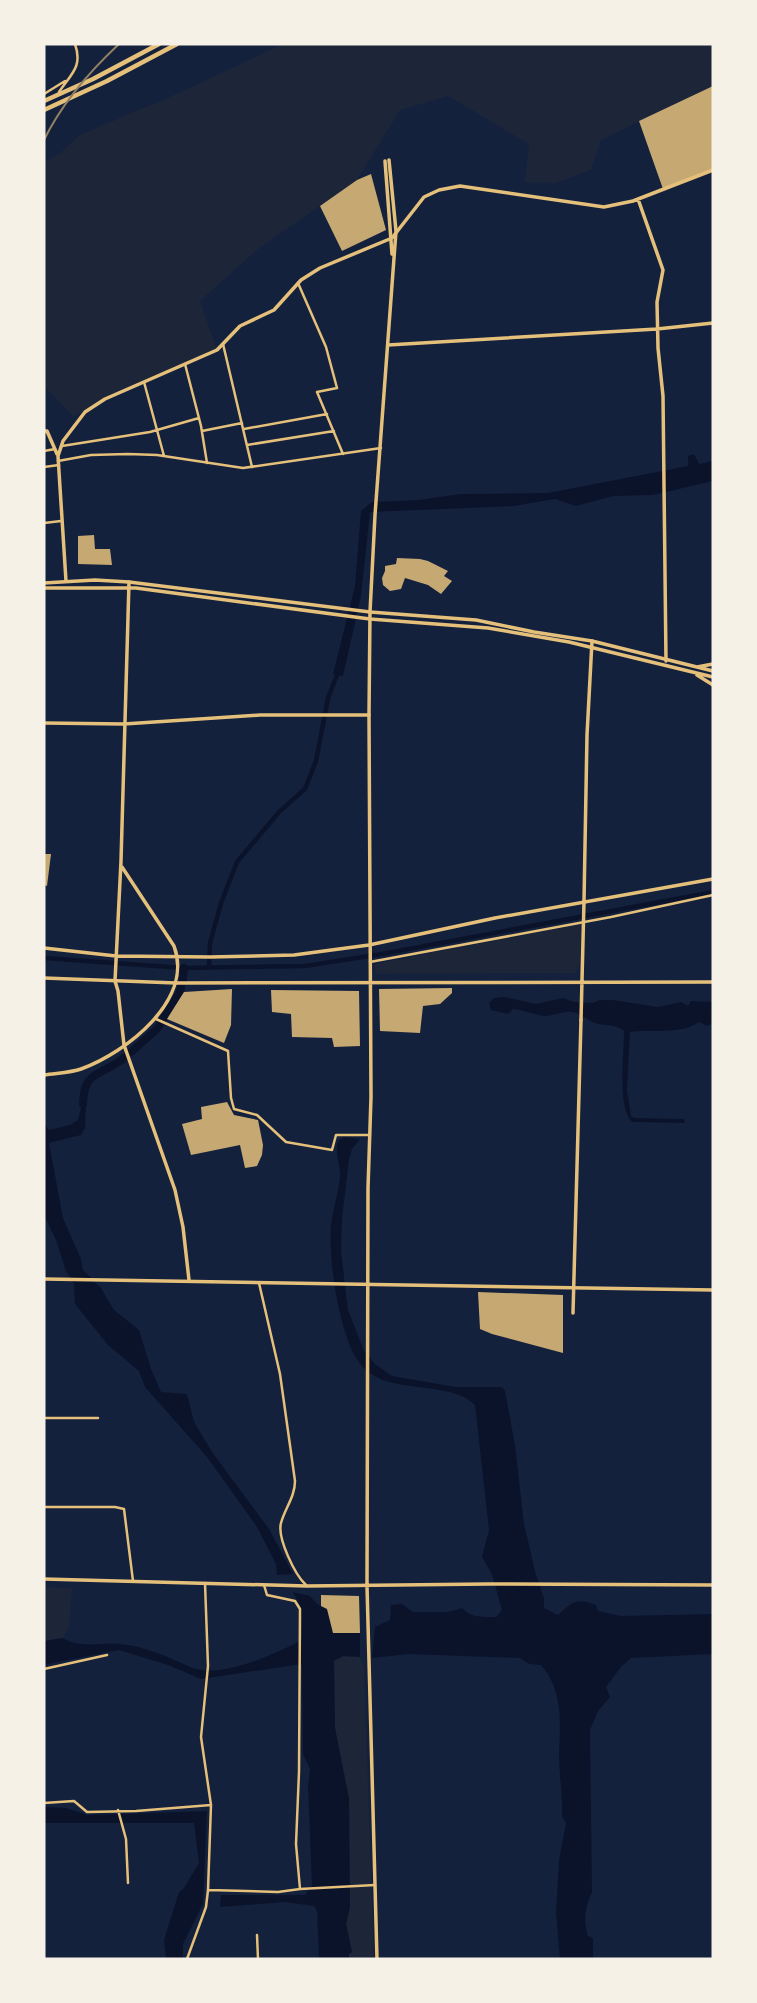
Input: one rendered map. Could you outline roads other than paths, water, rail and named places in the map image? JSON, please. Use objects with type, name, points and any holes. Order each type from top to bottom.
[{"type":"highway","points":[[44,101],[159,44]]},
{"type":"highway","points":[[44,111],[177,44]]},
{"type":"main road","points":[[377,1959],[367,1623],[369,715],[375,515],[377,495],[380,448],[388,345],[393,277],[396,231],[387,160],[393,277]]},
{"type":"main road","points":[[58,461],[62,446],[73,426],[85,412],[105,399],[217,350],[240,326],[274,310],[298,283],[320,268],[392,238],[424,197],[439,190],[460,186],[604,207],[638,199],[713,170]]},
{"type":"main road","points":[[638,199],[663,270],[657,303],[657,329],[663,396],[666,662]]},
{"type":"main road","points":[[388,345],[657,329],[713,323]]},
{"type":"main road","points":[[44,430],[47,431],[58,461],[66,581]]},
{"type":"main road","points":[[44,586],[66,581],[129,582],[360,611],[476,620],[592,642],[713,677]]},
{"type":"main road","points":[[129,582],[115,981],[124,1045],[175,1191],[183,1227],[189,1280]]},
{"type":"main road","points":[[44,586],[128,588],[370,619],[488,628],[569,642],[692,670],[713,671]]},
{"type":"main road","points":[[573,1313],[592,642]]},
{"type":"main road","points":[[692,670],[713,664]]},
{"type":"main road","points":[[692,670],[713,685]]},
{"type":"main road","points":[[44,723],[124,724],[260,715],[369,715]]},
{"type":"main road","points":[[44,1075],[79,1070],[124,1045],[145,1030],[176,983],[178,959],[174,946],[120,865]]},
{"type":"main road","points":[[44,948],[116,958],[294,955],[369,945],[584,901],[713,879]]},
{"type":"main road","points":[[44,978],[176,983],[713,982]]},
{"type":"main road","points":[[44,1279],[713,1290]]},
{"type":"main road","points":[[44,1578],[282,1586],[713,1584]]},
{"type":"street","points":[[44,111],[79,60],[75,44]]},
{"type":"street","points":[[44,94],[70,76]]},
{"type":"street","points":[[298,283],[326,347],[337,388],[317,392],[343,454]]},
{"type":"street","points":[[223,344],[252,467]]},
{"type":"street","points":[[185,364],[207,463]]},
{"type":"street","points":[[144,382],[164,456]]},
{"type":"street","points":[[244,429],[327,414]]},
{"type":"street","points":[[62,446],[150,432],[198,418]]},
{"type":"street","points":[[202,432],[242,423]]},
{"type":"street","points":[[247,445],[334,430]]},
{"type":"street","points":[[44,467],[58,461],[91,455],[128,454],[164,456],[243,468],[380,448]]},
{"type":"street","points":[[44,451],[55,449]]},
{"type":"street","points":[[44,523],[63,521]]},
{"type":"street","points":[[369,962],[713,895]]},
{"type":"street","points":[[155,1018],[228,1051],[234,1109],[257,1115],[286,1142],[332,1150],[337,1135],[370,1135]]},
{"type":"street","points":[[259,1283],[280,1374],[295,1480],[293,1495],[280,1527],[281,1535],[299,1579],[307,1586]]},
{"type":"street","points":[[44,1418],[99,1418]]},
{"type":"street","points":[[44,1507],[122,1507],[125,1512],[133,1581]]},
{"type":"street","points":[[187,1959],[206,1907],[208,1890],[211,1805],[201,1737],[208,1666],[205,1583]]},
{"type":"street","points":[[264,1585],[267,1595],[290,1600],[298,1605],[300,1615],[296,1844],[300,1889]]},
{"type":"street","points":[[44,1669],[107,1655]]},
{"type":"street","points":[[44,1802],[74,1801],[87,1812],[211,1805]]},
{"type":"street","points":[[118,1810],[126,1839],[128,1883]]},
{"type":"street","points":[[208,1890],[278,1892],[375,1885]]},
{"type":"street","points":[[257,1935],[258,1959]]},
{"type":"waterway","points":[[209,968],[210,943],[221,903],[237,862],[279,812],[305,789],[316,761],[328,698],[337,675]]},
{"type":"waterway","points":[[44,958],[184,968],[305,966],[713,892]]},
{"type":"waterway","points":[[183,979],[184,968]]},
{"type":"waterway","points":[[131,1052],[157,1029],[181,987]]},
{"type":"waterway","points":[[83,1104],[84,1092],[91,1079],[125,1057]]},
{"type":"railway","points":[[44,140],[77,89],[119,44]]}]
